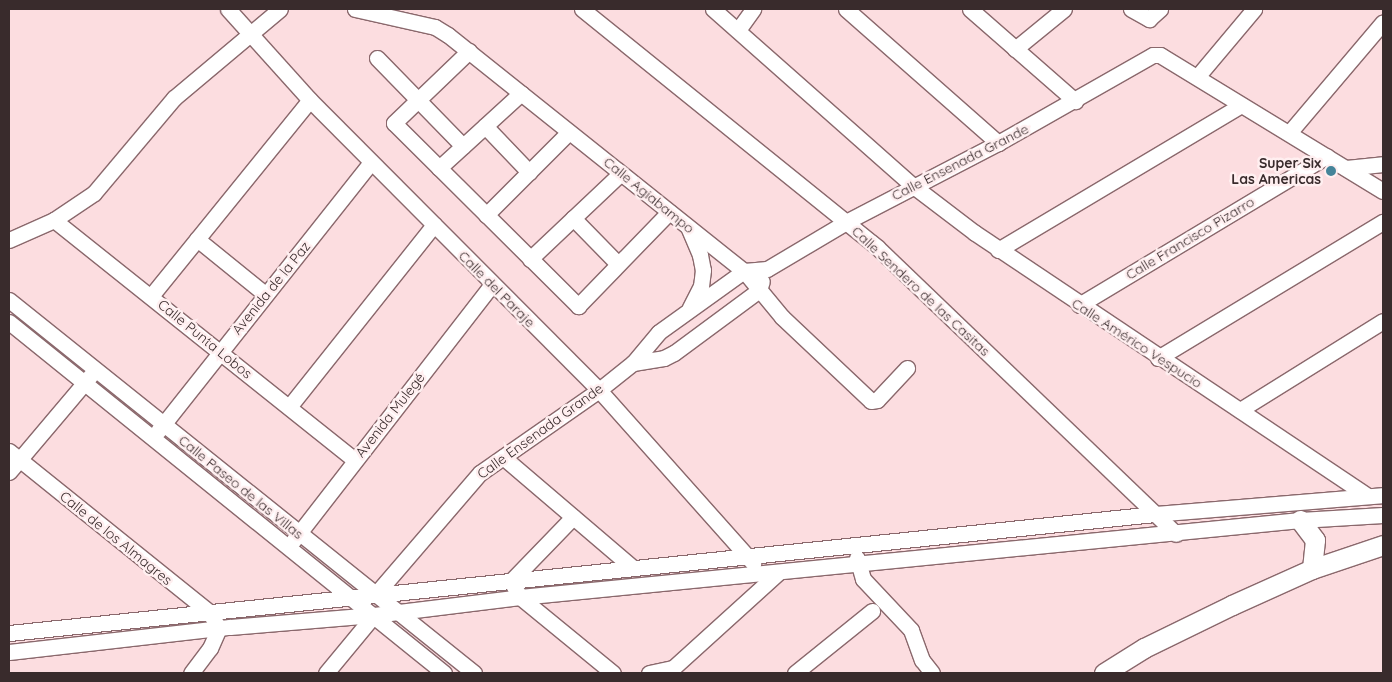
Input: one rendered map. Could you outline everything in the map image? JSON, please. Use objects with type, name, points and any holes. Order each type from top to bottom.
[{"type":"main road","points":[[1300,520],[1315,540],[1312,569]]},
{"type":"main road","points":[[1104,673],[1168,637],[1312,569],[1383,545]]},
{"type":"street","name":"Calle del Paraje","points":[[228,9],[310,100],[599,390],[749,557],[760,574]]},
{"type":"street","points":[[9,240],[54,220],[94,193],[179,93],[280,9]]},
{"type":"street","name":"Calle Agiabampo","points":[[355,9],[435,27],[469,51],[744,270],[782,316],[871,401],[877,400],[907,368]]},
{"type":"street","name":"Calle Sendero de las Casitas","points":[[582,9],[878,248],[1176,534]]},
{"type":"street","name":"Calle Américo Vespucio","points":[[714,9],[912,185],[998,250],[1366,495]]},
{"type":"street","points":[[738,30],[753,9]]},
{"type":"street","points":[[846,9],[998,143]]},
{"type":"street","points":[[970,9],[1075,101]]},
{"type":"street","points":[[1015,49],[1064,9]]},
{"type":"street","points":[[1131,9],[1148,18],[1160,9]]},
{"type":"street","points":[[1254,9],[1197,77],[1383,191]]},
{"type":"street","points":[[1289,133],[1383,22]]},
{"type":"street","points":[[469,51],[394,123],[578,306],[669,212]]},
{"type":"street","name":"Calle Ensenada Grande","points":[[375,595],[472,481],[502,457],[599,390],[633,363],[659,332],[744,270],[767,269],[912,185],[998,143],[1153,55],[1160,55],[1197,77]]},
{"type":"street","points":[[377,58],[463,146]]},
{"type":"street","points":[[439,168],[521,93]]},
{"type":"street","points":[[151,296],[310,100]]},
{"type":"street","points":[[998,250],[1241,105]]},
{"type":"street","points":[[485,126],[529,172]]},
{"type":"street","points":[[486,215],[570,132]]},
{"type":"street","name":"Calle Francisco Pizarro","points":[[1079,305],[1327,156]]},
{"type":"street","name":"Avenida de la Paz","points":[[152,438],[371,162]]},
{"type":"street","points":[[1346,168],[1383,164]]},
{"type":"street","points":[[530,259],[621,172]]},
{"type":"street","points":[[573,218],[618,264]]},
{"type":"street","name":"Calle Punta Lobos","points":[[54,220],[355,460]]},
{"type":"street","points":[[1158,358],[1383,222]]},
{"type":"street","points":[[289,407],[434,225]]},
{"type":"street","points":[[687,226],[700,255],[702,270],[701,286],[688,311]]},
{"type":"street","points":[[197,239],[265,294]]},
{"type":"street","points":[[759,290],[767,269]]},
{"type":"street","name":"Avenida Mulegé","points":[[289,546],[492,284]]},
{"type":"street","name":"Calle Ensenada Grande","points":[[633,363],[664,358],[674,353],[759,290]]},
{"type":"street","name":"Calle Paseo de las Villas","points":[[9,300],[474,673]]},
{"type":"street","points":[[1240,410],[1383,321]]},
{"type":"street","name":"Calle Paseo de las Villas","points":[[9,322],[289,546],[444,673]]},
{"type":"street","points":[[9,472],[14,455],[84,383],[95,369]]},
{"type":"street","name":"Calle de los Almagres","points":[[14,455],[209,612],[219,628]]},
{"type":"street","points":[[502,457],[633,568]]},
{"type":"street","points":[[9,632],[352,599],[375,595],[1154,514],[1383,495]]},
{"type":"street","points":[[9,652],[219,628],[374,615],[520,597],[1176,534],[1300,520],[1383,515]]},
{"type":"street","points":[[511,581],[573,517]]},
{"type":"street","points":[[854,546],[859,565],[868,585],[911,630],[922,660],[932,673]]},
{"type":"street","points":[[649,673],[677,670],[779,572]]},
{"type":"street","points":[[511,581],[520,597],[613,673]]},
{"type":"street","points":[[795,673],[872,611]]},
{"type":"street","points":[[326,673],[374,615]]},
{"type":"street","points":[[191,673],[210,648],[219,628]]},
{"type":"place","name":"Super Six Las Americas","points":[[1331,171]]}]
